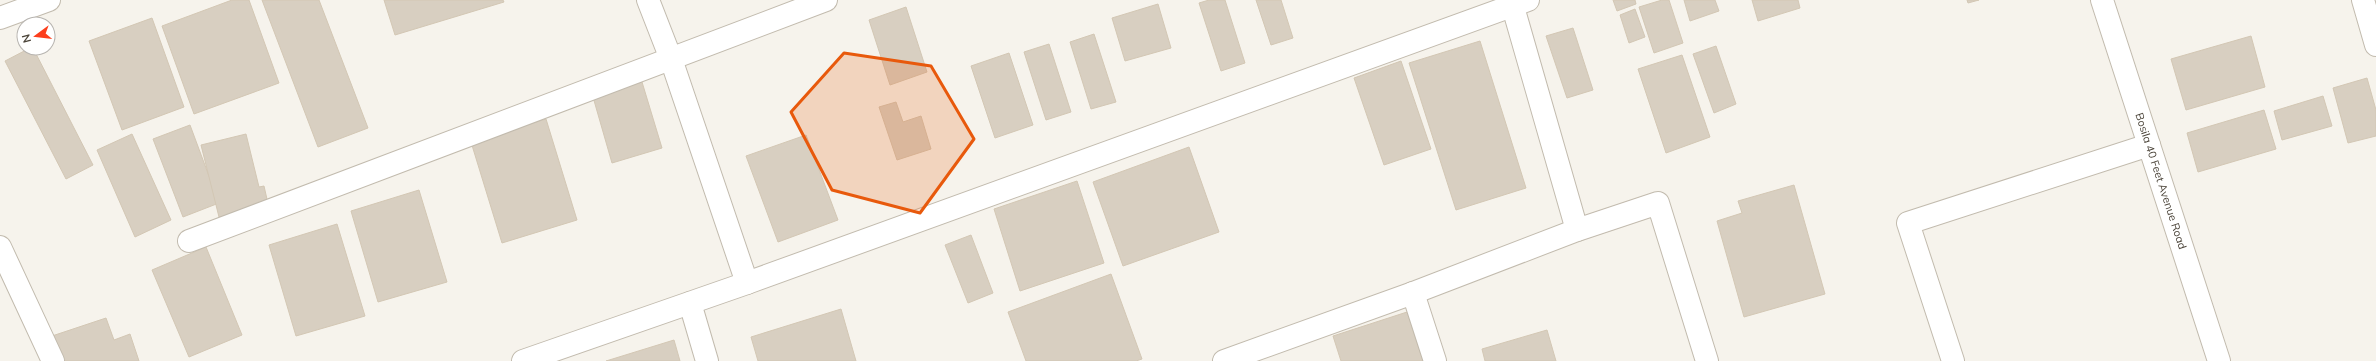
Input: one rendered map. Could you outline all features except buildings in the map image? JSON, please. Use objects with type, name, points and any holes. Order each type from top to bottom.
[{"type":"street","points":[[0,18],[49,0]]},
{"type":"street","points":[[648,0],[671,59],[747,283]]},
{"type":"street","points":[[189,241],[826,0]]},
{"type":"street","name":"Bosila 40 Feet Avenue Road","points":[[2102,0],[2220,361]]},
{"type":"street","points":[[2363,0],[2376,45]]},
{"type":"street","points":[[523,361],[747,283],[1517,2],[1577,230]]},
{"type":"street","points":[[1953,361],[1908,223],[2149,145]]},
{"type":"street","points":[[1224,361],[1413,294],[1577,230],[1658,203],[1707,361]]},
{"type":"street","points":[[0,248],[53,361]]},
{"type":"street","points":[[1413,294],[1435,361]]},
{"type":"street","points":[[690,303],[707,361]]},
{"type":"highlighted area","points":[[844,53],[931,66],[974,139],[920,213],[832,190],[791,112]]}]
